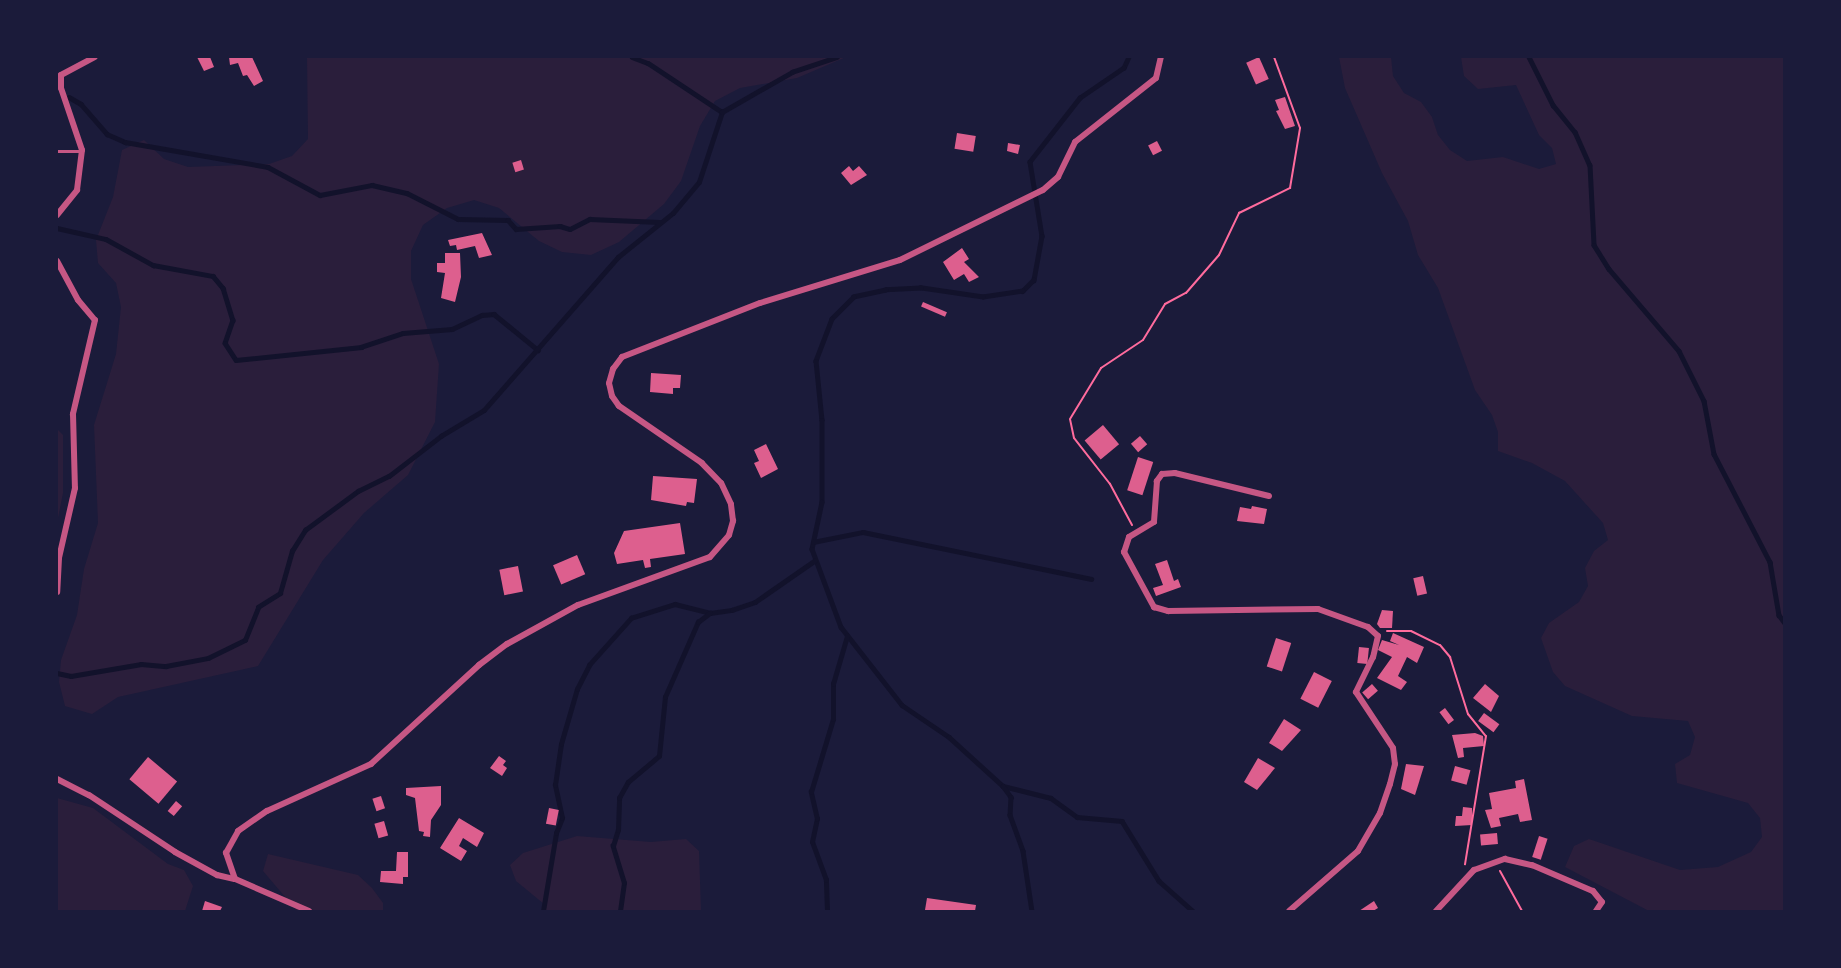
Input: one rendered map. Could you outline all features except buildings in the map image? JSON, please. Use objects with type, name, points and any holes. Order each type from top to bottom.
[{"type":"street","points":[[57,215],[77,190],[82,150],[60,81],[68,69],[95,57]]},
{"type":"street","points":[[235,879],[226,854],[238,831],[267,811],[371,764],[479,665],[507,644],[578,605],[682,569],[722,547],[733,520],[721,483],[702,463],[619,406],[609,383],[612,369],[622,357],[760,303],[900,260],[1043,190],[1059,177],[1075,142],[1156,78],[1161,57]]},
{"type":"street","points":[[57,261],[78,300],[95,320],[73,414],[75,488],[59,558],[57,592]]},
{"type":"street","points":[[1269,496],[1175,473],[1162,474],[1157,481],[1155,522],[1136,532],[1124,547],[1125,559],[1142,578],[1154,607],[1168,611],[1318,609],[1374,632],[1378,636],[1373,657],[1356,692],[1393,748],[1395,764],[1390,784],[1380,813],[1358,851],[1289,911]]},
{"type":"street","points":[[57,779],[88,795],[175,852],[217,874],[235,879],[309,911]]},
{"type":"street","points":[[1436,911],[1461,881],[1474,870],[1493,861],[1516,860],[1593,891],[1602,902],[1596,911]]},
{"type":"lane","points":[[57,151],[82,150]]},
{"type":"path","points":[[1136,532],[1110,484],[1074,438],[1070,419],[1101,368],[1143,340],[1165,304],[1186,293],[1219,255],[1239,213],[1290,188],[1300,128],[1274,57]]},
{"type":"path","points":[[1374,632],[1411,631],[1440,645],[1450,657],[1468,714],[1486,736],[1475,787],[1474,826],[1461,881]]},
{"type":"path","points":[[1493,861],[1522,911]]},
{"type":"shaded area","points":[[307,57],[846,57],[797,78],[740,88],[715,101],[700,126],[681,181],[664,204],[619,242],[591,255],[562,252],[539,241],[499,208],[474,200],[447,208],[423,225],[411,251],[411,279],[439,364],[435,422],[408,475],[364,513],[323,560],[258,666],[118,697],[92,714],[65,706],[59,682],[61,660],[77,615],[84,569],[98,523],[94,425],[116,354],[121,307],[116,283],[98,263],[96,240],[113,197],[122,150],[144,140],[164,159],[188,167],[269,164],[292,156],[308,139]]},
{"type":"shaded area","points":[[1339,57],[1391,57],[1393,76],[1404,93],[1421,102],[1432,117],[1438,135],[1450,150],[1467,161],[1503,157],[1539,169],[1556,164],[1552,148],[1539,135],[1516,85],[1478,89],[1464,76],[1461,57],[1784,57],[1784,911],[1649,911],[1565,867],[1574,846],[1589,839],[1680,870],[1718,867],[1751,852],[1762,837],[1760,818],[1748,803],[1677,783],[1675,764],[1690,755],[1695,737],[1688,721],[1632,716],[1565,686],[1553,672],[1541,638],[1549,623],[1579,602],[1588,586],[1585,568],[1594,551],[1608,540],[1603,523],[1565,481],[1532,463],[1498,451],[1498,432],[1492,415],[1475,390],[1438,288],[1418,255],[1408,221],[1382,173],[1345,88]]},
{"type":"shaded area","points":[[57,429],[63,435],[63,493],[57,523]]},
{"type":"shaded area","points":[[57,798],[93,808],[168,864],[184,870],[193,886],[185,911],[57,911]]},
{"type":"shaded area","points":[[577,836],[651,842],[686,839],[699,851],[701,911],[545,911],[544,904],[516,881],[510,865],[523,853]]},
{"type":"shaded area","points":[[268,854],[358,875],[383,903],[383,911],[297,911],[263,871]]},
{"type":"waterway","points":[[632,57],[648,63],[722,112]]},
{"type":"waterway","points":[[57,673],[71,676],[141,664],[166,666],[208,658],[245,640],[258,607],[280,593],[292,551],[305,530],[358,491],[389,476],[441,436],[484,410],[618,257],[673,213],[699,182],[722,112],[792,72],[837,57]]},
{"type":"waterway","points":[[1129,57],[1124,68],[1080,98],[1030,162],[1042,236],[1034,280],[1023,291],[983,297],[921,288],[886,290],[854,297],[832,319],[816,361],[822,420],[822,502],[812,549],[841,627],[902,705],[949,737],[1003,786],[1051,798],[1077,817],[1122,821],[1159,881],[1193,911]]},
{"type":"waterway","points":[[1529,57],[1553,105],[1575,132],[1590,165],[1594,245],[1609,269],[1679,351],[1704,401],[1714,454],[1770,562],[1779,615],[1784,622]]},
{"type":"waterway","points":[[69,97],[81,104],[107,134],[125,142],[268,167],[320,195],[372,185],[407,193],[458,219],[508,220],[516,229],[560,226],[570,229],[590,219],[659,222]]},
{"type":"waterway","points":[[57,228],[106,239],[153,265],[213,276],[223,288],[233,320],[225,343],[236,360],[361,347],[403,333],[452,329],[482,315],[494,314],[538,350]]},
{"type":"waterway","points":[[813,542],[863,532],[1091,579]]},
{"type":"waterway","points":[[543,911],[556,833],[562,818],[555,785],[561,744],[577,689],[589,665],[631,618],[675,604],[710,613],[732,610],[755,602],[814,561]]},
{"type":"waterway","points":[[620,911],[624,883],[613,846],[618,830],[619,798],[628,782],[659,756],[665,697],[698,622],[710,613]]},
{"type":"waterway","points":[[827,911],[826,880],[812,842],[817,819],[811,792],[833,719],[833,684],[847,636]]},
{"type":"waterway","points":[[1003,786],[1011,797],[1010,815],[1023,851],[1032,911]]}]
